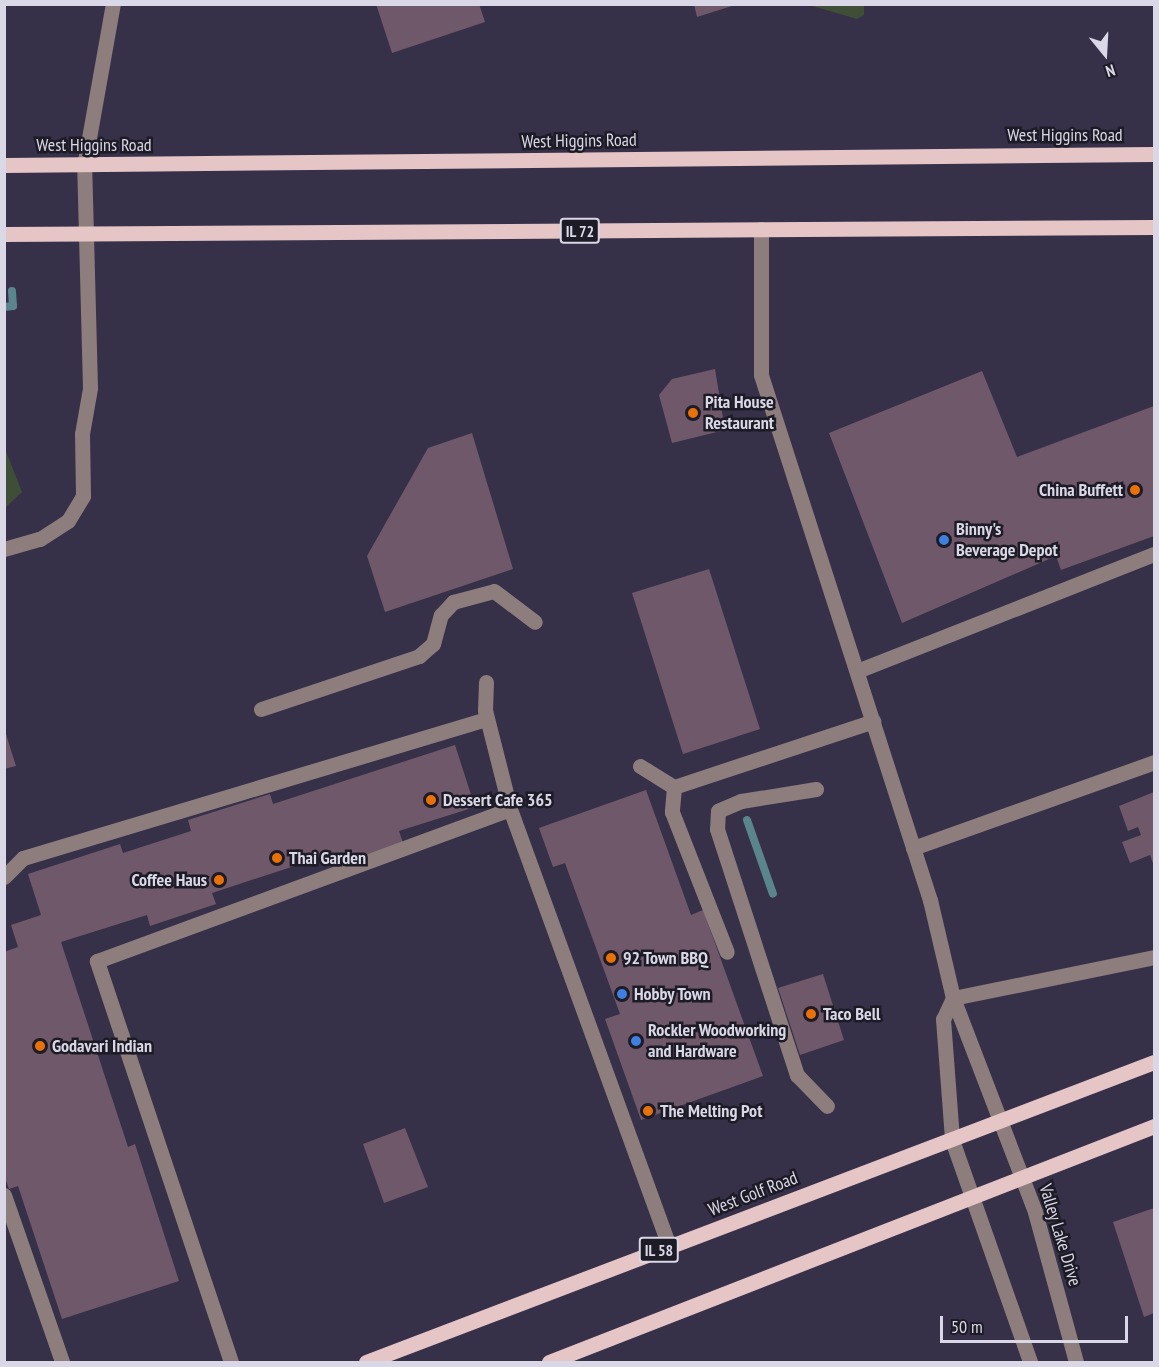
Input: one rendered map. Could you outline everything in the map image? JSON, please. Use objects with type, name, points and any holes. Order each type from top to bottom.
[{"type":"main road","name":"West Higgins Road","points":[[4,165],[1155,154]]},
{"type":"main road","name":"IL 72","points":[[4,234],[1155,227]]},
{"type":"main road","name":"West Golf Road","points":[[366,1362],[1155,1062]]},
{"type":"main road","points":[[549,1362],[1155,1126]]},
{"type":"street","points":[[4,549],[40,539],[68,520],[83,496],[82,434],[90,388],[84,166],[113,4]]},
{"type":"street","name":"Valley Lake Drive","points":[[761,229],[761,375],[914,848],[953,999],[1023,1178],[1076,1362]]},
{"type":"street","points":[[857,671],[1155,554]]},
{"type":"street","points":[[261,709],[419,656],[433,644],[441,615],[453,602],[494,591],[535,622]]},
{"type":"street","points":[[486,682],[487,719],[510,809],[669,1246]]},
{"type":"street","points":[[4,878],[23,858],[487,719]]},
{"type":"street","points":[[674,787],[873,721]]},
{"type":"street","points":[[914,848],[1155,762]]},
{"type":"street","points":[[640,766],[674,787]]},
{"type":"street","points":[[674,787],[672,812],[727,952]]},
{"type":"street","points":[[816,789],[741,801],[718,811],[717,829],[797,1075],[826,1106]]},
{"type":"street","points":[[231,1362],[97,961],[510,809]]},
{"type":"street","points":[[1030,1362],[974,1197],[952,1140],[943,1019],[953,999],[1155,957]]},
{"type":"street","points":[[4,1195],[62,1362]]},
{"type":"green space","points":[[809,5],[864,5],[864,15],[857,19]]},
{"type":"green space","points":[[5,449],[22,492],[4,508]]},
{"type":"building","points":[[376,4],[479,4],[485,22],[392,53]]},
{"type":"building","points":[[694,4],[735,4],[735,5],[697,17]]},
{"type":"building","name":"Pita House Restaurant","points":[[715,369],[725,430],[672,443],[659,395],[672,379]]},
{"type":"building","points":[[982,371],[1017,457],[1154,406],[1154,536],[1061,570],[1056,556],[902,623],[829,433]]},
{"type":"building","points":[[472,433],[513,569],[385,612],[367,556],[428,448]]},
{"type":"building","points":[[709,569],[760,729],[683,754],[632,593]]},
{"type":"building","points":[[4,732],[16,766],[4,769]]},
{"type":"building","points":[[455,745],[475,807],[399,831],[403,843],[332,866],[328,855],[212,893],[216,904],[150,926],[147,915],[61,942],[128,1147],[135,1144],[179,1281],[62,1319],[18,1186],[9,1189],[4,1175],[4,952],[18,947],[11,925],[41,915],[28,874],[120,844],[123,853],[191,831],[188,820],[270,794],[273,804]]},
{"type":"building","points":[[646,790],[691,915],[703,910],[763,1076],[641,1120],[605,1019],[620,1014],[565,863],[553,867],[539,828]]},
{"type":"building","points":[[1154,792],[1154,866],[1150,855],[1130,863],[1122,842],[1141,835],[1138,827],[1128,831],[1119,806]]},
{"type":"building","name":"Taco Bell","points":[[823,974],[844,1040],[800,1055],[778,988]]},
{"type":"building","points":[[405,1128],[428,1187],[384,1203],[363,1144]]},
{"type":"building","points":[[1154,1208],[1154,1313],[1144,1317],[1113,1222]]},
{"type":"waterway","points":[[4,307],[13,306],[12,291]]},
{"type":"waterway","points":[[747,820],[773,894]]},
{"type":"place","name":"Pita House Restaurant","points":[[693,413]]},
{"type":"place","name":"China Buffett","points":[[1135,490]]},
{"type":"place","name":"Binny's Beverage Depot","points":[[944,540]]},
{"type":"place","name":"Dessert Cafe 365","points":[[431,800]]},
{"type":"place","name":"Thai Garden","points":[[277,858]]},
{"type":"place","name":"Coffee Haus","points":[[219,880]]},
{"type":"place","name":"92 Town BBQ","points":[[611,958]]},
{"type":"place","name":"Hobby Town","points":[[622,994]]},
{"type":"place","name":"Taco Bell","points":[[811,1014]]},
{"type":"place","name":"Rockler Woodworking and Hardware","points":[[636,1041]]},
{"type":"place","name":"Godavari Indian","points":[[40,1046]]},
{"type":"place","name":"The Melting Pot","points":[[648,1111]]}]
